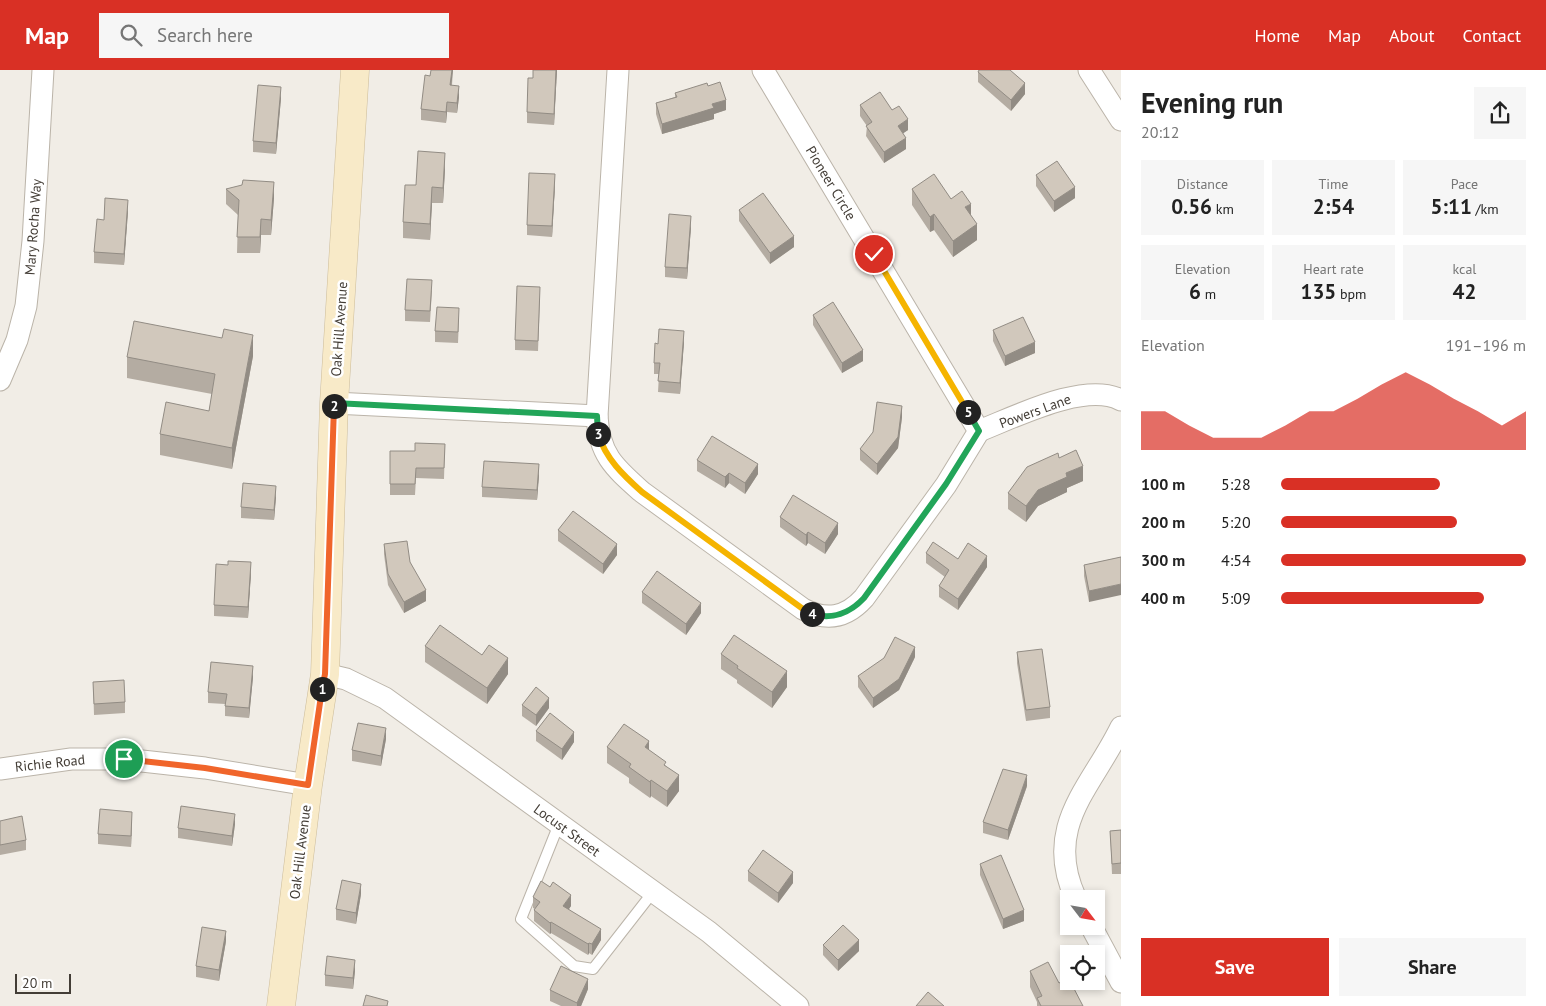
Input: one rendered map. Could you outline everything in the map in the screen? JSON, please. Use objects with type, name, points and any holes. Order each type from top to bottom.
[{"type":"main road","name":"Oak Hill Avenue","points":[[280,1006],[308,785],[325,674],[334,403],[356,70]]},
{"type":"street","name":"Mary Rocha Way","points":[[0,380],[17,340],[26,306],[33,241],[43,70]]},
{"type":"street","points":[[618,70],[597,416],[598,433],[603,447],[623,475],[642,492],[803,609],[818,616],[835,616],[850,610],[864,598],[946,484],[979,431]]},
{"type":"street","name":"Pioneer Circle","points":[[763,70],[979,431]]},
{"type":"street","points":[[1089,70],[1121,120]]},
{"type":"street","name":"Powers Lane","points":[[979,431],[1058,400],[1082,394],[1104,394],[1121,400]]},
{"type":"street","points":[[334,403],[597,416]]},
{"type":"street","name":"Locust Street","points":[[325,674],[346,679],[385,698],[709,932],[798,1006]]},
{"type":"street","points":[[1072,890],[1065,866],[1067,830],[1080,796],[1121,727]]},
{"type":"street","name":"Richie Road","points":[[0,769],[72,759],[124,759],[205,768],[308,785]]},
{"type":"street","points":[[1096,935],[1121,982]]},
{"type":"lane","points":[[559,824],[521,919],[574,966],[593,969],[653,892]]},
{"type":"building","points":[[431,70],[452,70],[450,85],[459,86],[457,103],[447,102],[446,112],[421,109],[425,75],[430,76]]},
{"type":"building","points":[[533,70],[556,70],[554,114],[527,112],[528,78],[533,78]]},
{"type":"building","points":[[979,70],[1010,70],[1025,83],[1011,100],[978,72]]},
{"type":"building","points":[[720,82],[726,100],[712,104],[714,108],[662,124],[656,103],[677,97],[675,93],[707,83],[708,86]]},
{"type":"building","points":[[258,85],[281,87],[276,143],[253,141]]},
{"type":"building","points":[[880,92],[892,110],[899,106],[908,119],[898,126],[906,138],[884,152],[866,126],[872,122],[860,105]]},
{"type":"building","points":[[418,151],[445,153],[443,188],[432,187],[430,224],[403,222],[405,185],[416,185]]},
{"type":"building","points":[[1057,161],[1075,187],[1054,201],[1036,175]]},
{"type":"building","points":[[529,173],[555,174],[552,226],[527,225]]},
{"type":"building","points":[[934,174],[951,199],[962,191],[971,204],[965,207],[977,224],[953,241],[934,214],[930,217],[912,189]]},
{"type":"building","points":[[243,180],[274,182],[271,220],[261,219],[260,237],[237,237],[239,200],[226,189],[242,185]]},
{"type":"building","points":[[763,193],[794,236],[770,253],[739,210]]},
{"type":"building","points":[[105,198],[128,200],[124,254],[94,252],[97,219],[104,220]]},
{"type":"building","points":[[669,214],[691,216],[687,268],[665,267]]},
{"type":"building","points":[[407,279],[432,280],[430,311],[405,310]]},
{"type":"building","points":[[517,286],[540,287],[538,341],[515,340]]},
{"type":"building","points":[[833,302],[863,350],[842,363],[813,315]]},
{"type":"building","points":[[437,307],[459,308],[458,332],[435,331]]},
{"type":"building","points":[[1023,317],[1035,342],[1005,356],[993,330]]},
{"type":"building","points":[[134,321],[222,338],[224,329],[253,335],[232,448],[160,434],[166,402],[209,411],[215,374],[127,357]]},
{"type":"building","points":[[659,329],[684,331],[680,383],[658,381],[660,363],[654,363],[655,343],[658,344]]},
{"type":"building","points":[[877,402],[902,406],[898,437],[877,464],[860,449],[873,432]]},
{"type":"building","points":[[712,436],[758,464],[745,483],[729,473],[725,477],[697,460]]},
{"type":"building","points":[[415,443],[445,444],[444,468],[416,468],[415,484],[390,484],[390,451],[415,451]]},
{"type":"building","points":[[1076,450],[1083,466],[1066,473],[1067,477],[1038,490],[1026,506],[1008,493],[1027,467],[1058,453],[1059,458]]},
{"type":"building","points":[[484,461],[539,464],[537,490],[482,487]]},
{"type":"building","points":[[243,483],[276,486],[274,510],[241,507]]},
{"type":"building","points":[[793,495],[838,523],[825,543],[808,532],[806,535],[780,517]]},
{"type":"building","points":[[573,511],[617,544],[603,564],[558,530]]},
{"type":"building","points":[[407,541],[410,562],[426,590],[404,602],[388,574],[384,544]]},
{"type":"building","points":[[933,542],[958,559],[968,543],[987,556],[958,599],[939,586],[949,570],[926,553]]},
{"type":"building","points":[[1121,557],[1121,584],[1089,591],[1084,565]]},
{"type":"building","points":[[228,561],[251,562],[248,607],[214,605],[216,564],[228,565]]},
{"type":"building","points":[[657,571],[701,603],[686,624],[642,592]]},
{"type":"building","points":[[440,625],[482,655],[489,645],[508,658],[487,688],[425,646]]},
{"type":"building","points":[[734,635],[787,671],[772,692],[737,668],[738,666],[721,654]]},
{"type":"building","points":[[895,637],[915,647],[899,679],[873,698],[858,676],[884,658]]},
{"type":"building","points":[[1042,649],[1050,707],[1026,710],[1017,652]]},
{"type":"building","points":[[211,662],[253,666],[249,708],[225,706],[227,694],[208,692]]},
{"type":"building","points":[[124,680],[125,702],[94,704],[93,682]]},
{"type":"building","points":[[536,687],[549,698],[536,715],[522,705]]},
{"type":"building","points":[[550,713],[574,732],[562,749],[536,731]]},
{"type":"building","points":[[358,723],[386,728],[381,756],[352,750]]},
{"type":"building","points":[[624,724],[649,741],[645,747],[666,762],[664,765],[679,775],[667,791],[629,767],[631,764],[607,747]]},
{"type":"building","points":[[1003,769],[1027,775],[1008,830],[983,822]]},
{"type":"building","points":[[181,806],[235,814],[232,836],[178,828]]},
{"type":"building","points":[[100,809],[132,812],[131,836],[98,834]]},
{"type":"building","points":[[22,816],[26,840],[0,845],[0,821]]},
{"type":"building","points":[[1121,830],[1121,863],[1112,864],[1110,831]]},
{"type":"building","points":[[763,850],[793,872],[778,893],[748,871]]},
{"type":"building","points":[[1001,855],[1024,910],[1003,919],[980,864]]},
{"type":"building","points":[[342,880],[361,884],[356,913],[336,909]]},
{"type":"building","points":[[541,881],[550,887],[553,882],[571,895],[563,906],[601,929],[592,944],[588,944],[550,923],[534,910],[540,902],[533,897]]},
{"type":"building","points":[[843,925],[859,940],[838,960],[823,945]]},
{"type":"building","points":[[202,927],[226,931],[219,970],[196,966]]},
{"type":"building","points":[[327,956],[355,960],[353,978],[325,975]]},
{"type":"building","points":[[1048,962],[1060,982],[1060,990],[1075,990],[1083,1006],[1041,1006],[1037,998],[1042,996],[1030,971]]},
{"type":"building","points":[[561,966],[588,979],[577,1003],[550,990]]},
{"type":"building","points":[[928,992],[944,1006],[916,1006]]},
{"type":"building","points":[[366,995],[388,1001],[387,1006],[363,1006]]},
{"type":"route","points":[[124,759],[205,768],[308,785],[325,674],[334,403],[597,416],[598,433],[603,447],[623,475],[642,492],[810,613],[826,617],[842,614],[850,610],[864,598],[958,468],[979,431],[874,254]]}]
